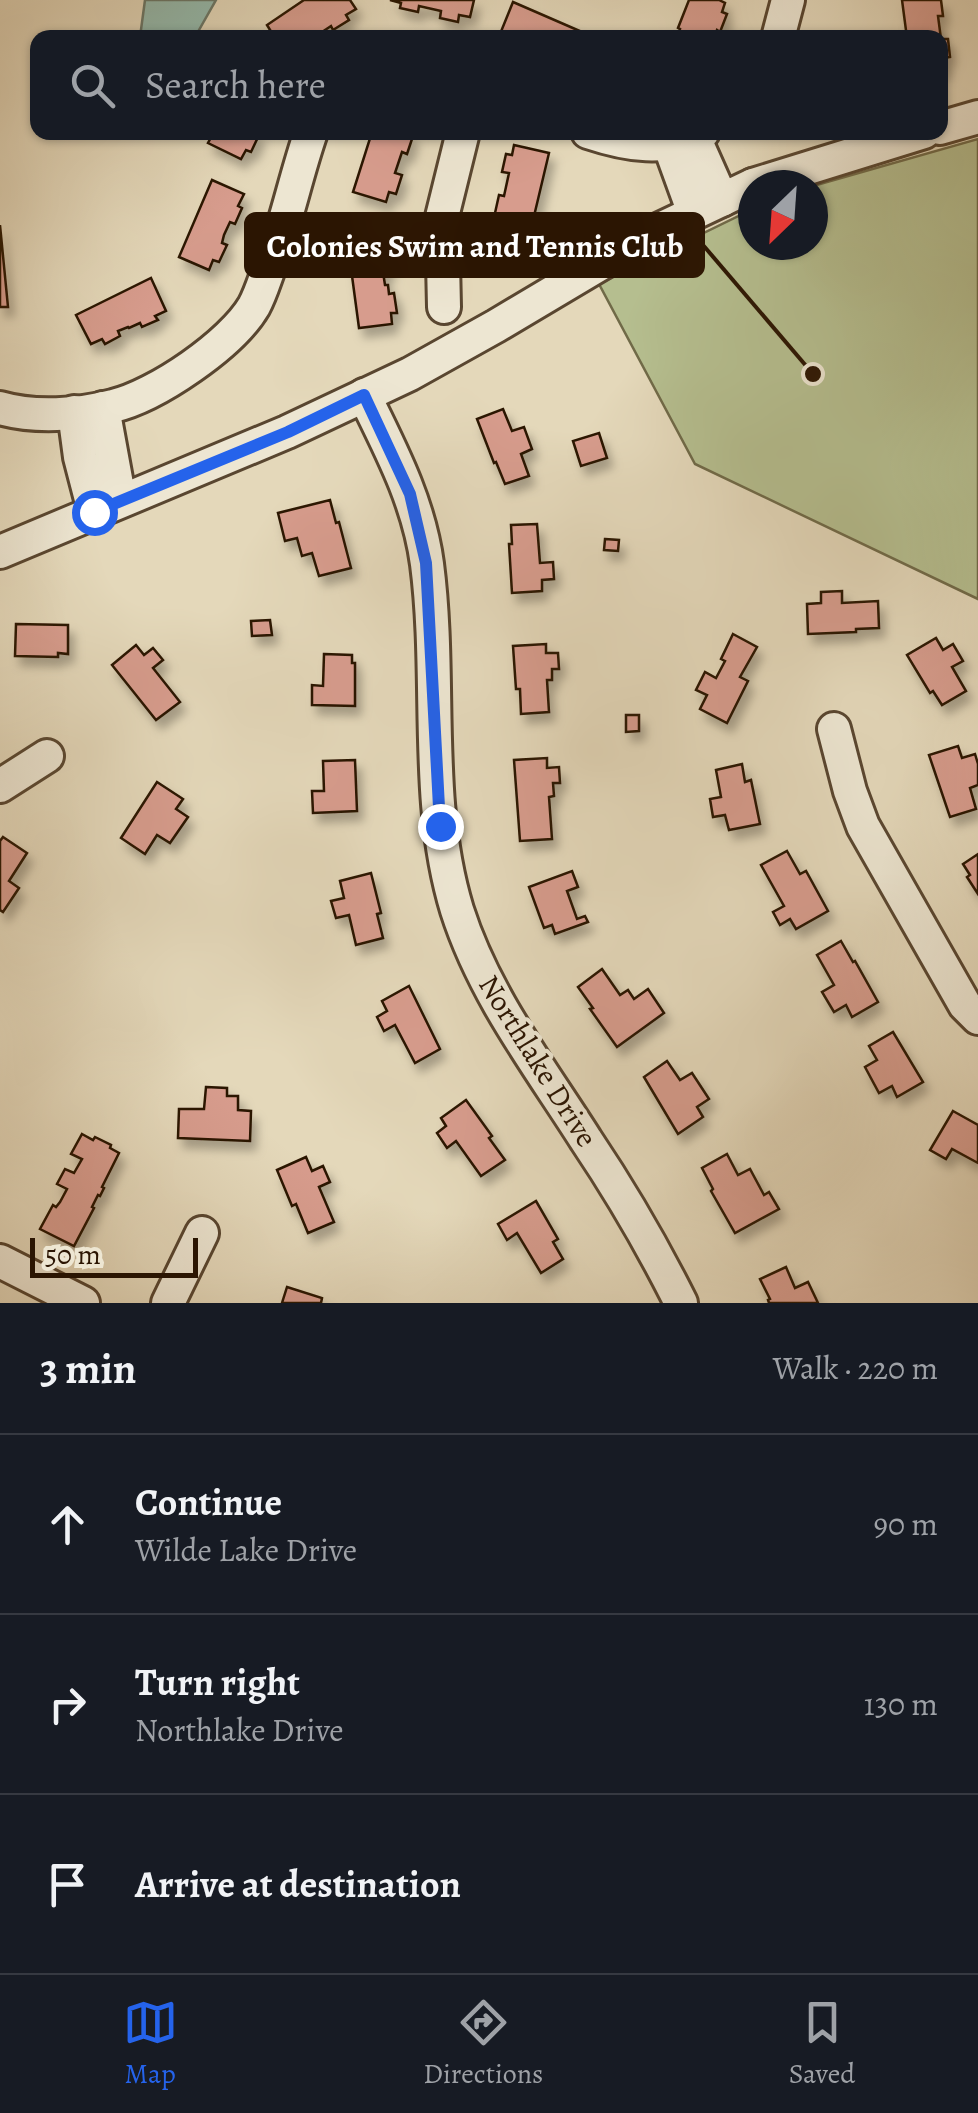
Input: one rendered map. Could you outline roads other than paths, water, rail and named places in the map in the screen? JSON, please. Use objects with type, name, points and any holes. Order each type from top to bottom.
[{"type":"street","points":[[780,30],[788,0]]},
{"type":"street","points":[[948,126],[978,117]]},
{"type":"street","points":[[0,408],[29,413],[114,406],[173,378],[212,351],[255,304],[281,239],[309,140]]},
{"type":"street","points":[[444,307],[442,217],[461,140]]},
{"type":"street","points":[[619,140],[643,146],[678,140]]},
{"type":"street","points":[[690,140],[708,206]]},
{"type":"street","points":[[801,170],[898,140]]},
{"type":"street","points":[[0,552],[288,432],[410,374],[654,232],[738,192]]},
{"type":"street","name":"Northlake Drive","points":[[364,395],[410,494],[426,563],[440,826],[458,911],[476,962],[499,1005],[632,1212],[681,1303]]},
{"type":"street","points":[[89,410],[107,506]]},
{"type":"street","points":[[834,730],[864,826],[965,1004],[978,1018]]},
{"type":"street","points":[[0,786],[48,756]]},
{"type":"street","points":[[168,1303],[202,1233]]},
{"type":"street","points":[[0,1261],[83,1303]]},
{"type":"water","points":[[145,0],[216,0],[199,30],[141,30]]},
{"type":"place","name":"Colonies Swim and Tennis Club","points":[[813,374]]}]
